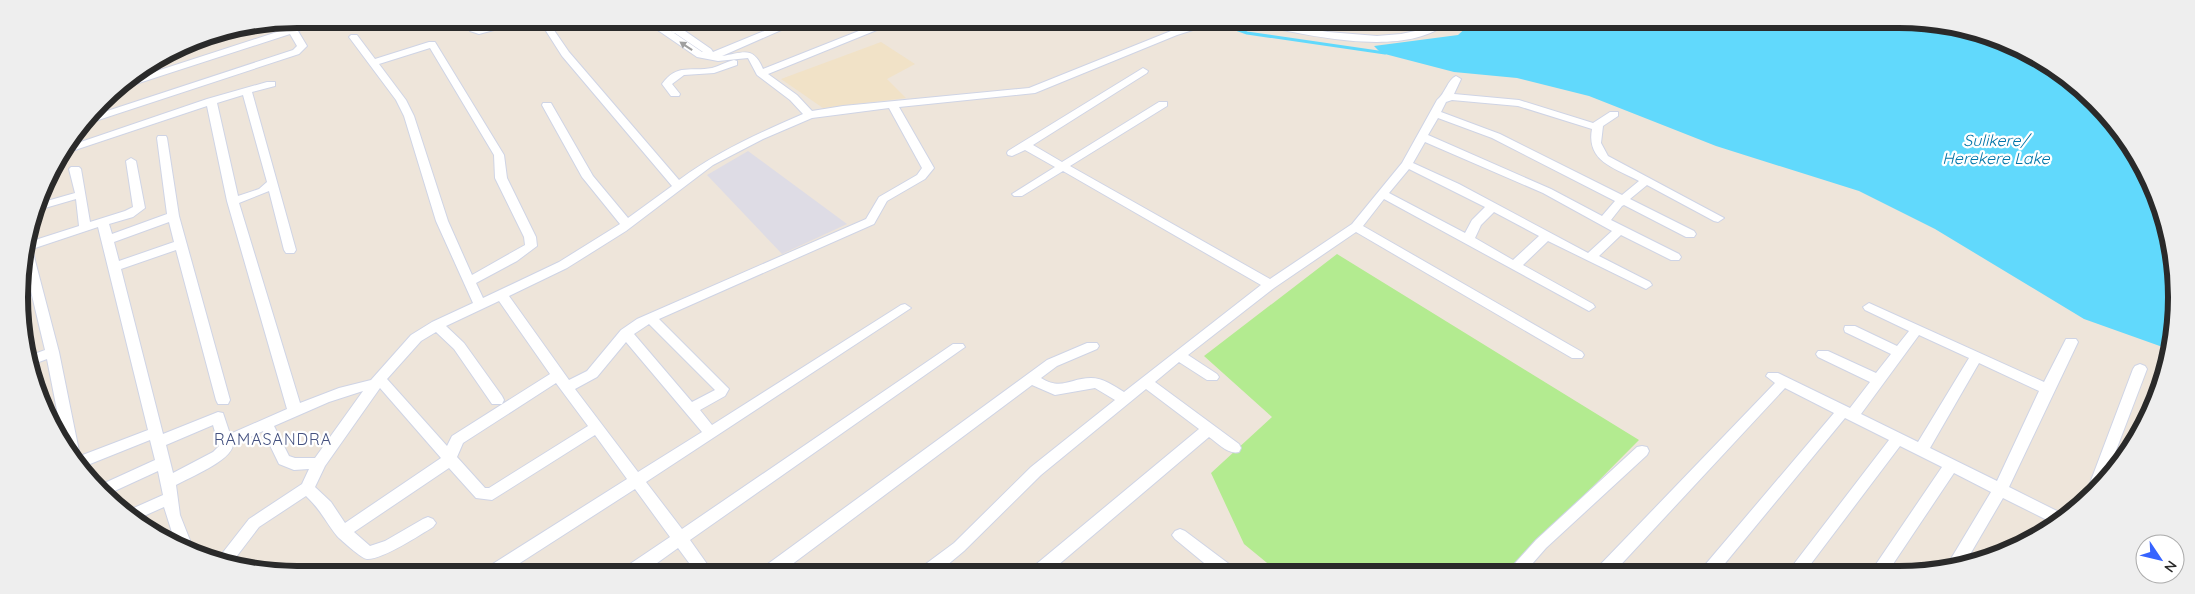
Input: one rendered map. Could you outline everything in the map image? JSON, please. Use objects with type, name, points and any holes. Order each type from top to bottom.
[{"type":"street","points":[[135,81],[298,28]]},
{"type":"street","points":[[472,28],[479,31],[492,28]]},
{"type":"street","points":[[548,28],[565,54],[677,185]]},
{"type":"street","points":[[660,28],[700,55],[721,60],[749,55],[761,73],[804,106],[809,115]]},
{"type":"street","points":[[673,28],[708,51],[708,56]]},
{"type":"street","points":[[677,31],[685,28]]},
{"type":"street","points":[[708,56],[780,28]]},
{"type":"street","points":[[761,73],[874,28]]},
{"type":"street","points":[[228,557],[254,523],[307,488],[319,463],[377,382],[416,338],[437,325],[502,296],[575,258],[626,224],[709,163],[759,137],[809,115],[843,109],[1031,91],[1174,32],[1190,28]]},
{"type":"street","points":[[1290,28],[1323,34],[1364,38],[1417,34],[1430,28]]},
{"type":"street","points":[[94,119],[296,52],[302,46],[292,30]]},
{"type":"street","points":[[354,37],[401,100],[409,116],[442,222],[480,306]]},
{"type":"street","points":[[372,63],[432,44],[499,155],[500,178],[530,237],[531,246],[469,282]]},
{"type":"street","points":[[675,94],[667,84],[676,73],[688,70],[711,71],[731,64],[754,60]]},
{"type":"street","points":[[1012,153],[1143,71]]},
{"type":"street","points":[[1447,98],[1456,79]]},
{"type":"street","points":[[71,150],[211,101],[271,84]]},
{"type":"street","points":[[247,91],[290,250]]},
{"type":"street","points":[[935,566],[959,547],[1036,472],[1179,355],[1270,285],[1356,227],[1407,164],[1442,100],[1447,98],[1519,103],[1598,125]]},
{"type":"street","points":[[211,101],[233,201],[295,411]]},
{"type":"street","points":[[567,387],[592,374],[626,333],[650,319],[864,225],[874,217],[884,199],[926,172],[927,165],[892,104]]},
{"type":"street","points":[[1018,194],[1163,104]]},
{"type":"street","points":[[547,105],[588,177],[626,224]]},
{"type":"street","points":[[1435,113],[1496,136],[1690,234]]},
{"type":"street","points":[[1614,114],[1598,125],[1595,141],[1599,154],[1718,218]]},
{"type":"street","points":[[81,136],[90,143]]},
{"type":"street","points":[[1421,136],[1547,191],[1675,257]]},
{"type":"street","points":[[162,138],[173,216],[223,400]]},
{"type":"street","points":[[1025,144],[1270,285]]},
{"type":"street","points":[[33,244],[128,214],[139,208],[131,160]]},
{"type":"street","points":[[1407,164],[1454,186],[1584,256],[1591,257],[1646,285]]},
{"type":"street","points":[[75,169],[85,227]]},
{"type":"street","points":[[1604,221],[1624,199],[1646,180]]},
{"type":"street","points":[[233,201],[263,191],[272,183]]},
{"type":"street","points":[[1382,194],[1406,205],[1589,307]]},
{"type":"street","points":[[43,206],[72,196],[81,196]]},
{"type":"street","points":[[1468,240],[1476,223],[1492,207]]},
{"type":"street","points":[[107,240],[173,216]]},
{"type":"street","points":[[103,222],[168,482],[173,515],[182,541]]},
{"type":"street","points":[[1356,227],[1577,355]]},
{"type":"street","points":[[1591,257],[1620,230]]},
{"type":"street","points":[[1514,266],[1546,236]]},
{"type":"street","points":[[114,267],[181,244]]},
{"type":"street","points":[[30,263],[52,352],[68,439]]},
{"type":"street","points":[[28,283],[34,281]]},
{"type":"street","points":[[502,296],[558,375],[700,566]]},
{"type":"street","points":[[1870,307],[2047,388]]},
{"type":"street","points":[[503,566],[905,308]]},
{"type":"street","points":[[650,319],[722,389],[720,393],[691,409]]},
{"type":"street","points":[[437,325],[459,346],[496,400]]},
{"type":"street","points":[[1712,566],[1833,426],[1878,380],[1917,328]]},
{"type":"street","points":[[1850,329],[1899,352]]},
{"type":"street","points":[[626,333],[710,433]]},
{"type":"street","points":[[1960,559],[2001,488],[2047,388],[2071,342]]},
{"type":"street","points":[[778,566],[1052,363],[1092,346]]},
{"type":"street","points":[[640,566],[958,348]]},
{"type":"street","points":[[35,359],[52,352]]},
{"type":"street","points":[[1823,354],[1878,380]]},
{"type":"street","points":[[1179,355],[1212,377]]},
{"type":"street","points":[[1921,450],[1977,356]]},
{"type":"street","points":[[2099,477],[2140,369]]},
{"type":"street","points":[[343,532],[440,467],[449,458],[457,440],[558,375]]},
{"type":"street","points":[[1032,378],[1042,385],[1061,391],[1091,383],[1101,385],[1125,400]]},
{"type":"street","points":[[1609,566],[1779,378],[2054,516]]},
{"type":"street","points":[[226,442],[334,394],[377,382]]},
{"type":"street","points":[[377,382],[481,494],[488,495],[598,427]]},
{"type":"street","points":[[1146,382],[1234,448]]},
{"type":"street","points":[[80,457],[157,437],[218,417],[226,448],[218,456],[168,482]]},
{"type":"street","points":[[266,424],[284,460],[294,464],[319,463]]},
{"type":"street","points":[[1046,566],[1209,429]]},
{"type":"street","points":[[1800,566],[1898,439]]},
{"type":"street","points":[[1520,566],[1540,544],[1642,451]]},
{"type":"street","points":[[106,488],[163,463]]},
{"type":"street","points":[[1883,566],[1951,466]]},
{"type":"street","points":[[307,488],[326,506],[343,532],[368,553],[390,545],[428,523]]},
{"type":"street","points":[[136,513],[170,498]]},
{"type":"street","points":[[1180,535],[1219,566]]},
{"type":"shaded area","points":[[881,42],[915,64],[887,79],[906,98],[823,108],[781,79]]},
{"type":"shaded area","points":[[748,151],[847,224],[782,254],[707,175]]},
{"type":"green space","points":[[1337,254],[1639,440],[1514,566],[1271,566],[1244,544],[1211,473],[1272,417],[1204,356]]},
{"type":"water","name":"Sulikere/ Herekere Lake","points":[[1466,28],[1916,28],[1968,37],[2017,55],[2048,73],[2089,106],[2122,147],[2140,178],[2153,210],[2165,262],[2168,297],[2163,347],[2084,319],[1935,229],[1859,191],[1716,146],[1589,96],[1517,78],[1454,72],[1381,53],[1374,46],[1458,35]]},
{"type":"waterway","points":[[1233,28],[1247,33],[1385,53]]},
{"type":"district","name":"RAMASANDRA","points":[[273,439]]}]
